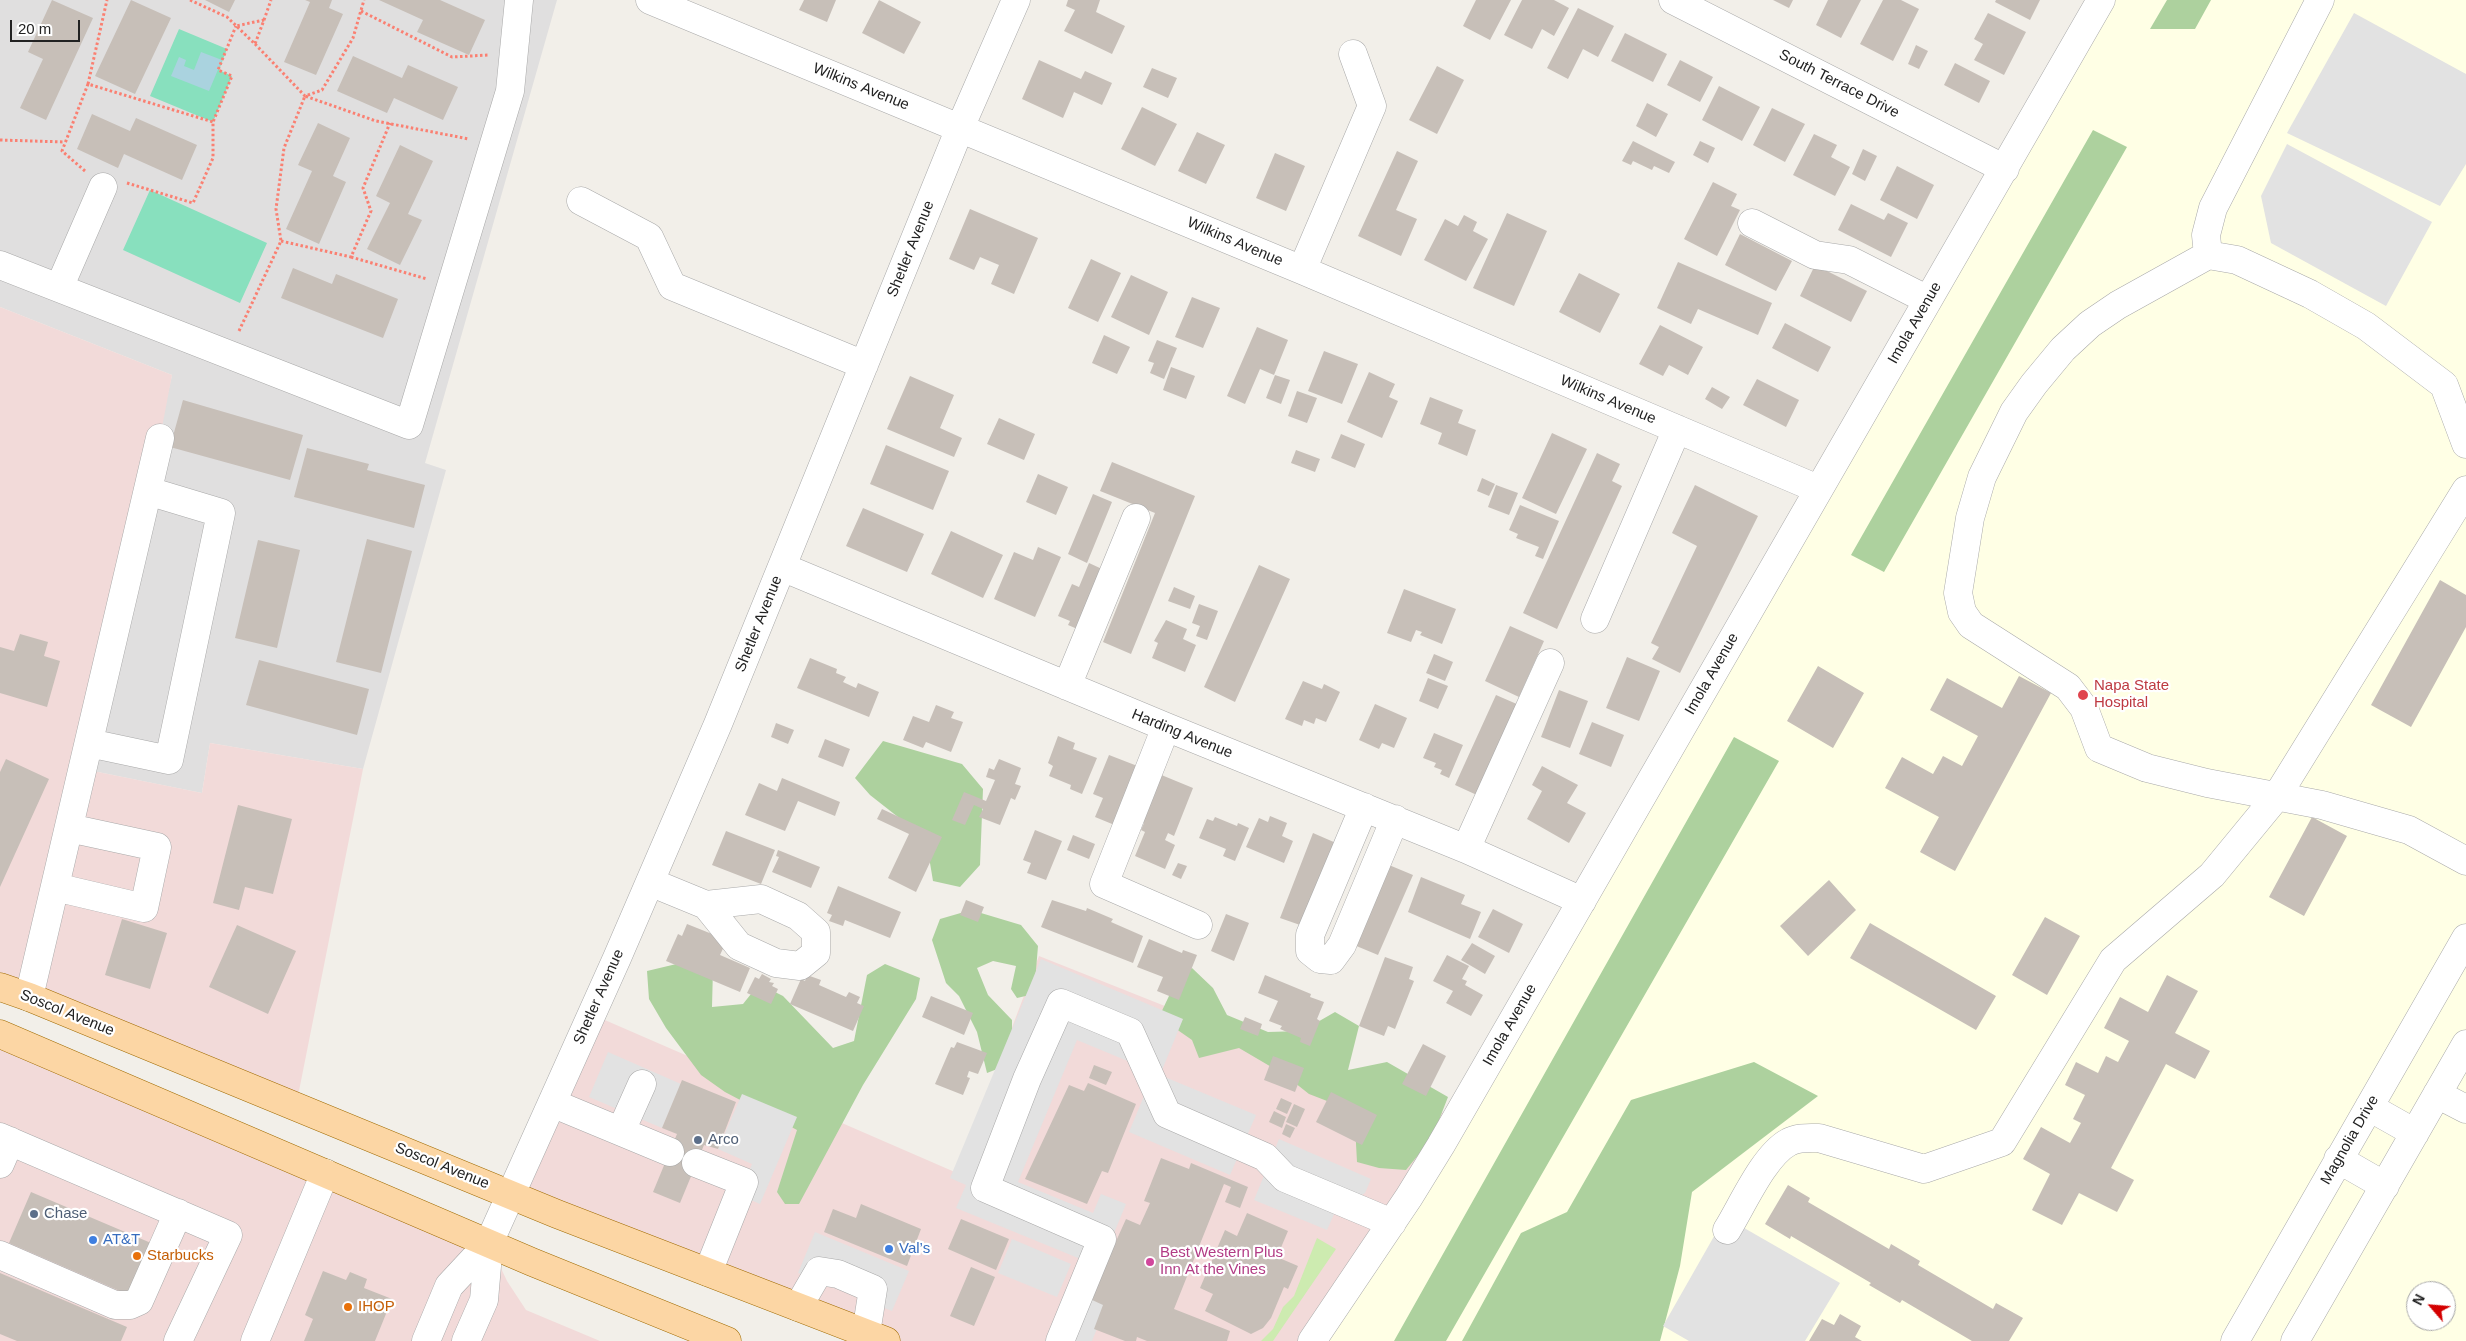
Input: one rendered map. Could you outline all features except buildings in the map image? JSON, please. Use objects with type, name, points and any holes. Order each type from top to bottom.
[{"type":"main road","name":"Soscol Avenue","points":[[0,987],[29,997],[510,1194],[876,1337]]},
{"type":"main road","points":[[0,1034],[710,1338]]},
{"type":"street","points":[[0,264],[408,425],[510,91],[519,0]]},
{"type":"street","name":"Wilkins Avenue","points":[[650,0],[1302,270],[1818,489]]},
{"type":"street","name":"Shetler Avenue","points":[[489,1243],[650,882],[782,567],[960,128],[1016,0]]},
{"type":"street","name":"South Terrace Drive","points":[[1673,0],[2005,169]]},
{"type":"street","name":"Imola Avenue","points":[[1312,1341],[1392,1223],[1441,1145],[2102,0]]},
{"type":"street","points":[[2208,255],[2206,235],[2213,208],[2320,0]]},
{"type":"street","points":[[1302,270],[1372,106],[1353,54]]},
{"type":"street","points":[[59,288],[103,187]]},
{"type":"street","points":[[581,201],[649,236],[672,286],[864,365]]},
{"type":"street","points":[[1752,223],[1814,255],[1850,260],[1928,300]]},
{"type":"street","points":[[2466,444],[2444,386],[2379,335],[2310,294],[2237,260],[2208,255],[2118,305],[2090,324],[2063,349],[2034,384],[1999,440],[1982,477],[1970,518],[1958,593],[1962,612],[1971,625],[2013,650],[2072,692],[2084,708],[2098,748],[2147,768],[2207,783],[2322,805],[2409,830],[2466,861]]},
{"type":"street","points":[[1595,619],[1677,429]]},
{"type":"street","points":[[29,997],[160,438]]},
{"type":"street","points":[[1727,1230],[1768,1161],[1789,1142],[1804,1138],[1819,1138],[1924,1169],[2002,1142],[2113,960],[2212,875],[2277,796],[2466,490]]},
{"type":"street","points":[[89,743],[169,760],[221,513],[148,491]]},
{"type":"street","points":[[1067,686],[1136,518]]},
{"type":"street","name":"Harding Avenue","points":[[782,567],[1166,727],[1395,819],[1582,901]]},
{"type":"street","points":[[1466,849],[1550,662]]},
{"type":"street","points":[[1166,727],[1104,884],[1198,925]]},
{"type":"street","points":[[1364,807],[1310,935],[1310,951],[1320,959],[1331,960],[1342,945],[1395,819]]},
{"type":"street","points":[[54,887],[144,908],[156,848],[69,828]]},
{"type":"street","points":[[650,882],[706,905]]},
{"type":"street","name":"Magnolia Drive","points":[[2235,1341],[2466,938]]},
{"type":"street","points":[[1060,1341],[1102,1239],[985,1188],[1028,1079],[1061,1003],[1130,1032],[1167,1114],[1265,1157],[1285,1178],[1392,1223]]},
{"type":"street","points":[[2295,1341],[2466,1044]]},
{"type":"street","points":[[620,1131],[642,1084]]},
{"type":"street","points":[[2437,1094],[2466,1109]]},
{"type":"street","points":[[552,1103],[670,1152]]},
{"type":"street","points":[[2369,1107],[2415,1133]]},
{"type":"street","points":[[3,1147],[178,1213],[228,1235],[178,1341]]},
{"type":"street","points":[[2338,1159],[2385,1186]]},
{"type":"street","points":[[696,1163],[744,1182],[708,1272]]},
{"type":"street","points":[[255,1341],[325,1173]]},
{"type":"street","points":[[0,1254],[115,1305],[130,1305],[139,1300],[178,1213]]},
{"type":"street","points":[[426,1341],[450,1286],[489,1243]]},
{"type":"street","points":[[466,1341],[484,1300],[489,1243]]},
{"type":"street","points":[[798,1307],[819,1271],[838,1274],[872,1288],[876,1337]]},
{"type":"path","points":[[107,0],[88,84],[62,151],[103,187],[121,182],[193,203],[213,158],[213,122],[232,76],[218,70],[236,26]]},
{"type":"path","points":[[190,0],[227,17],[305,96],[390,123],[494,143]]},
{"type":"path","points":[[255,44],[271,0]]},
{"type":"path","points":[[228,354],[281,241],[276,208],[284,148],[305,96],[322,90],[353,38],[364,0]]},
{"type":"path","points":[[361,11],[452,57],[514,54]]},
{"type":"path","points":[[236,26],[264,20]]},
{"type":"path","points":[[88,84],[213,122]]},
{"type":"path","points":[[351,257],[371,211],[363,188],[390,123]]},
{"type":"path","points":[[0,140],[65,142]]},
{"type":"path","points":[[281,241],[351,257],[451,286]]},
{"type":"shaded area","points":[[0,0],[557,0],[425,463],[446,470],[363,769],[210,743],[202,793],[83,769],[172,375],[0,307]]},
{"type":"shaded area","name":"Napa State Hospital","points":[[2101,0],[2466,0],[2466,1341],[1312,1341]]},
{"type":"shaded area","points":[[2354,13],[2466,74],[2466,164],[2440,206],[2287,133]]},
{"type":"shaded area","points":[[2287,144],[2432,222],[2386,306],[2271,243],[2261,196]]},
{"type":"shaded area","points":[[0,307],[172,375],[160,438],[83,769],[202,793],[210,743],[363,769],[296,1106],[0,985]]},
{"type":"shaded area","points":[[1039,956],[1263,1045],[1457,1118],[1312,1341],[886,1341],[510,1194],[591,1014],[957,1173]]},
{"type":"shaded area","points":[[1041,959],[1183,1019],[1160,1075],[1256,1115],[1230,1175],[1129,1132],[1154,1072],[1077,1040],[1018,1182],[1093,1213],[1101,1194],[1126,1204],[1100,1267],[956,1208],[966,1185],[950,1178]]},
{"type":"shaded area","points":[[0,1034],[489,1243],[507,1281],[526,1310],[600,1341],[0,1341]]},
{"type":"shaded area","points":[[608,1052],[681,1084],[662,1128],[589,1097]]},
{"type":"shaded area","points":[[742,1094],[797,1117],[760,1204],[739,1195],[752,1164],[718,1149]]},
{"type":"shaded area","points":[[1279,1139],[1371,1179],[1365,1193],[1335,1212],[1327,1230],[1254,1200]]},
{"type":"shaded area","points":[[1725,1217],[1840,1283],[1805,1341],[1689,1341],[1663,1326]]},
{"type":"shaded area","points":[[815,1232],[909,1271],[892,1311],[798,1273]]},
{"type":"shaded area","points":[[1012,1239],[1071,1264],[1057,1297],[998,1273]]},
{"type":"shaded area","points":[[1071,1278],[1111,1294],[1092,1341],[1045,1341]]},
{"type":"green space","points":[[2167,0],[2211,0],[2195,29],[2150,29]]},
{"type":"green space","points":[[179,29],[227,49],[219,70],[232,76],[213,122],[150,96]]},
{"type":"green space","points":[[2093,130],[2127,147],[1884,572],[1851,555]]},
{"type":"green space","points":[[150,190],[267,243],[240,303],[123,250]]},
{"type":"green space","points":[[1734,737],[1779,761],[1446,1341],[1394,1341]]},
{"type":"green space","points":[[883,741],[962,764],[983,789],[980,865],[960,887],[933,881],[926,839],[870,795],[855,778]]},
{"type":"green space","points":[[971,910],[1021,925],[1038,946],[1034,994],[1017,998],[1011,989],[1016,966],[993,961],[977,968],[988,995],[1012,1020],[1012,1043],[1015,1062],[987,1073],[977,1032],[959,996],[946,983],[932,940],[940,919]]},
{"type":"green space","points":[[689,961],[713,968],[712,1007],[743,1004],[759,984],[783,996],[833,1048],[854,1041],[867,975],[885,964],[920,978],[916,999],[863,1085],[799,1204],[785,1204],[777,1192],[797,1130],[725,1092],[701,1075],[666,1028],[649,999],[647,971]]},
{"type":"green space","points":[[1192,968],[1213,988],[1227,1015],[1268,1032],[1302,1031],[1335,1012],[1359,1026],[1348,1070],[1387,1062],[1448,1097],[1432,1138],[1406,1170],[1379,1168],[1357,1162],[1355,1125],[1340,1106],[1309,1094],[1285,1075],[1239,1048],[1199,1058],[1192,1040],[1159,1017],[1178,977]]},
{"type":"green space","points":[[1754,1062],[1818,1096],[1692,1192],[1680,1266],[1660,1341],[1462,1341],[1521,1233],[1567,1212],[1631,1100]]},
{"type":"green space","points":[[1317,1238],[1336,1249],[1273,1341],[1261,1341],[1273,1329],[1283,1307],[1294,1296]]},
{"type":"water","points":[[201,52],[222,60],[209,91],[171,76],[179,57],[186,60],[184,66],[194,70]]},
{"type":"place","name":"Napa State Hospital","points":[[2083,695]]},
{"type":"place","name":"Arco","points":[[698,1140]]},
{"type":"place","name":"Chase","points":[[34,1214]]},
{"type":"place","name":"AT&T","points":[[93,1240]]},
{"type":"place","name":"Val’s","points":[[889,1249]]},
{"type":"place","name":"Starbucks","points":[[137,1256]]},
{"type":"place","name":"Best Western Plus Inn At the Vines","points":[[1150,1262]]},
{"type":"place","name":"IHOP","points":[[348,1307]]}]
